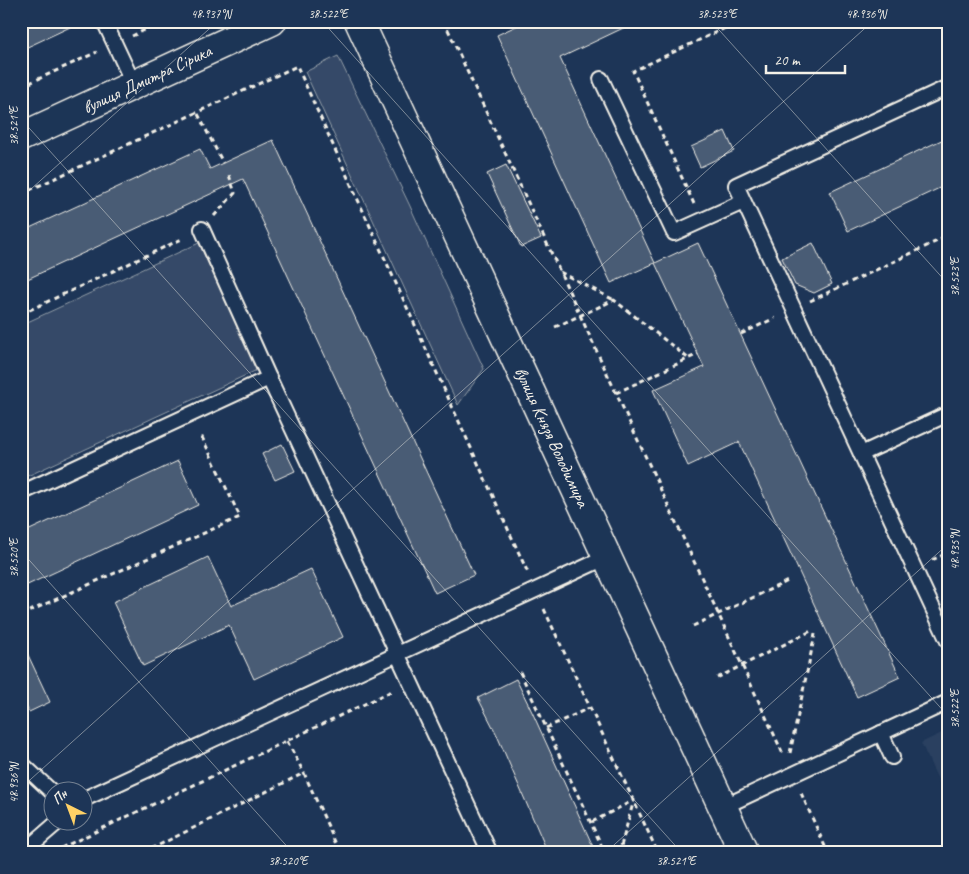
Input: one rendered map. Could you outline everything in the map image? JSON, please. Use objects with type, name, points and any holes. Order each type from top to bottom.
[{"type":"main road","name":"вулиця Дмитра Сірика","points":[[21,137],[272,21]]},
{"type":"main road","name":"вулиця Князя Володимира","points":[[359,21],[744,853]]},
{"type":"lane","points":[[104,21],[134,85]]},
{"type":"lane","points":[[602,79],[674,233],[743,202]]},
{"type":"lane","points":[[948,87],[736,185],[948,641]]},
{"type":"lane","points":[[202,229],[269,378],[490,853]]},
{"type":"lane","points":[[21,493],[269,378]]},
{"type":"lane","points":[[861,454],[948,414]]},
{"type":"lane","points":[[92,795],[607,557]]},
{"type":"lane","points":[[723,807],[790,770],[882,733],[948,702]]},
{"type":"lane","points":[[882,733],[892,757]]},
{"type":"lane","points":[[21,763],[42,783]]},
{"type":"lane","points":[[22,853],[46,832]]},
{"type":"path","points":[[21,87],[163,21]]},
{"type":"path","points":[[444,21],[828,853]]},
{"type":"path","points":[[736,185],[694,204],[633,71],[740,21]]},
{"type":"path","points":[[21,194],[198,114],[297,66],[589,708],[658,853]]},
{"type":"path","points":[[198,114],[223,163]]},
{"type":"path","points":[[21,314],[202,229],[235,193],[229,175]]},
{"type":"path","points":[[741,334],[948,236]]},
{"type":"path","points":[[560,272],[614,300],[689,359]]},
{"type":"path","points":[[554,327],[614,300]]},
{"type":"path","points":[[616,393],[698,354]]},
{"type":"path","points":[[21,615],[240,517],[191,414]]},
{"type":"path","points":[[693,626],[790,580]]},
{"type":"path","points":[[717,678],[814,632],[790,770]]},
{"type":"path","points":[[520,672],[605,853]]},
{"type":"path","points":[[60,849],[410,683]]},
{"type":"path","points":[[546,728],[589,708]]},
{"type":"path","points":[[287,741],[304,773],[340,853]]},
{"type":"path","points":[[143,853],[304,773]]},
{"type":"path","points":[[592,822],[634,800]]},
{"type":"path","points":[[619,853],[634,800]]},
{"type":"shaded area","points":[[338,56],[409,204],[484,369],[458,405],[305,72]]},
{"type":"shaded area","points":[[199,243],[257,370],[21,479],[21,325]]},
{"type":"shaded area","points":[[948,730],[948,801],[921,743]]},
{"type":"building","points":[[21,21],[83,21],[21,50]]},
{"type":"building","points":[[527,21],[638,21],[560,58],[655,263],[611,283],[497,35]]},
{"type":"building","points":[[725,131],[734,151],[700,167],[691,147]]},
{"type":"building","points":[[948,137],[948,184],[848,231],[830,192]]},
{"type":"building","points":[[273,140],[474,575],[435,593],[243,179],[21,282],[21,232],[200,149],[210,169]]},
{"type":"building","points":[[506,165],[541,238],[521,247],[487,174]]},
{"type":"building","points":[[698,243],[900,677],[857,697],[739,442],[688,466],[653,390],[704,367],[655,263]]},
{"type":"building","points":[[813,243],[832,284],[814,293],[795,285],[782,258]]},
{"type":"building","points":[[282,444],[295,471],[275,480],[262,454]]},
{"type":"building","points":[[178,461],[198,505],[21,588],[21,534]]},
{"type":"building","points":[[208,557],[231,606],[311,569],[343,637],[254,679],[229,625],[143,666],[113,602]]},
{"type":"building","points":[[21,640],[50,702],[29,712],[21,696]]},
{"type":"building","points":[[516,679],[596,853],[548,853],[496,733],[478,698]]}]
